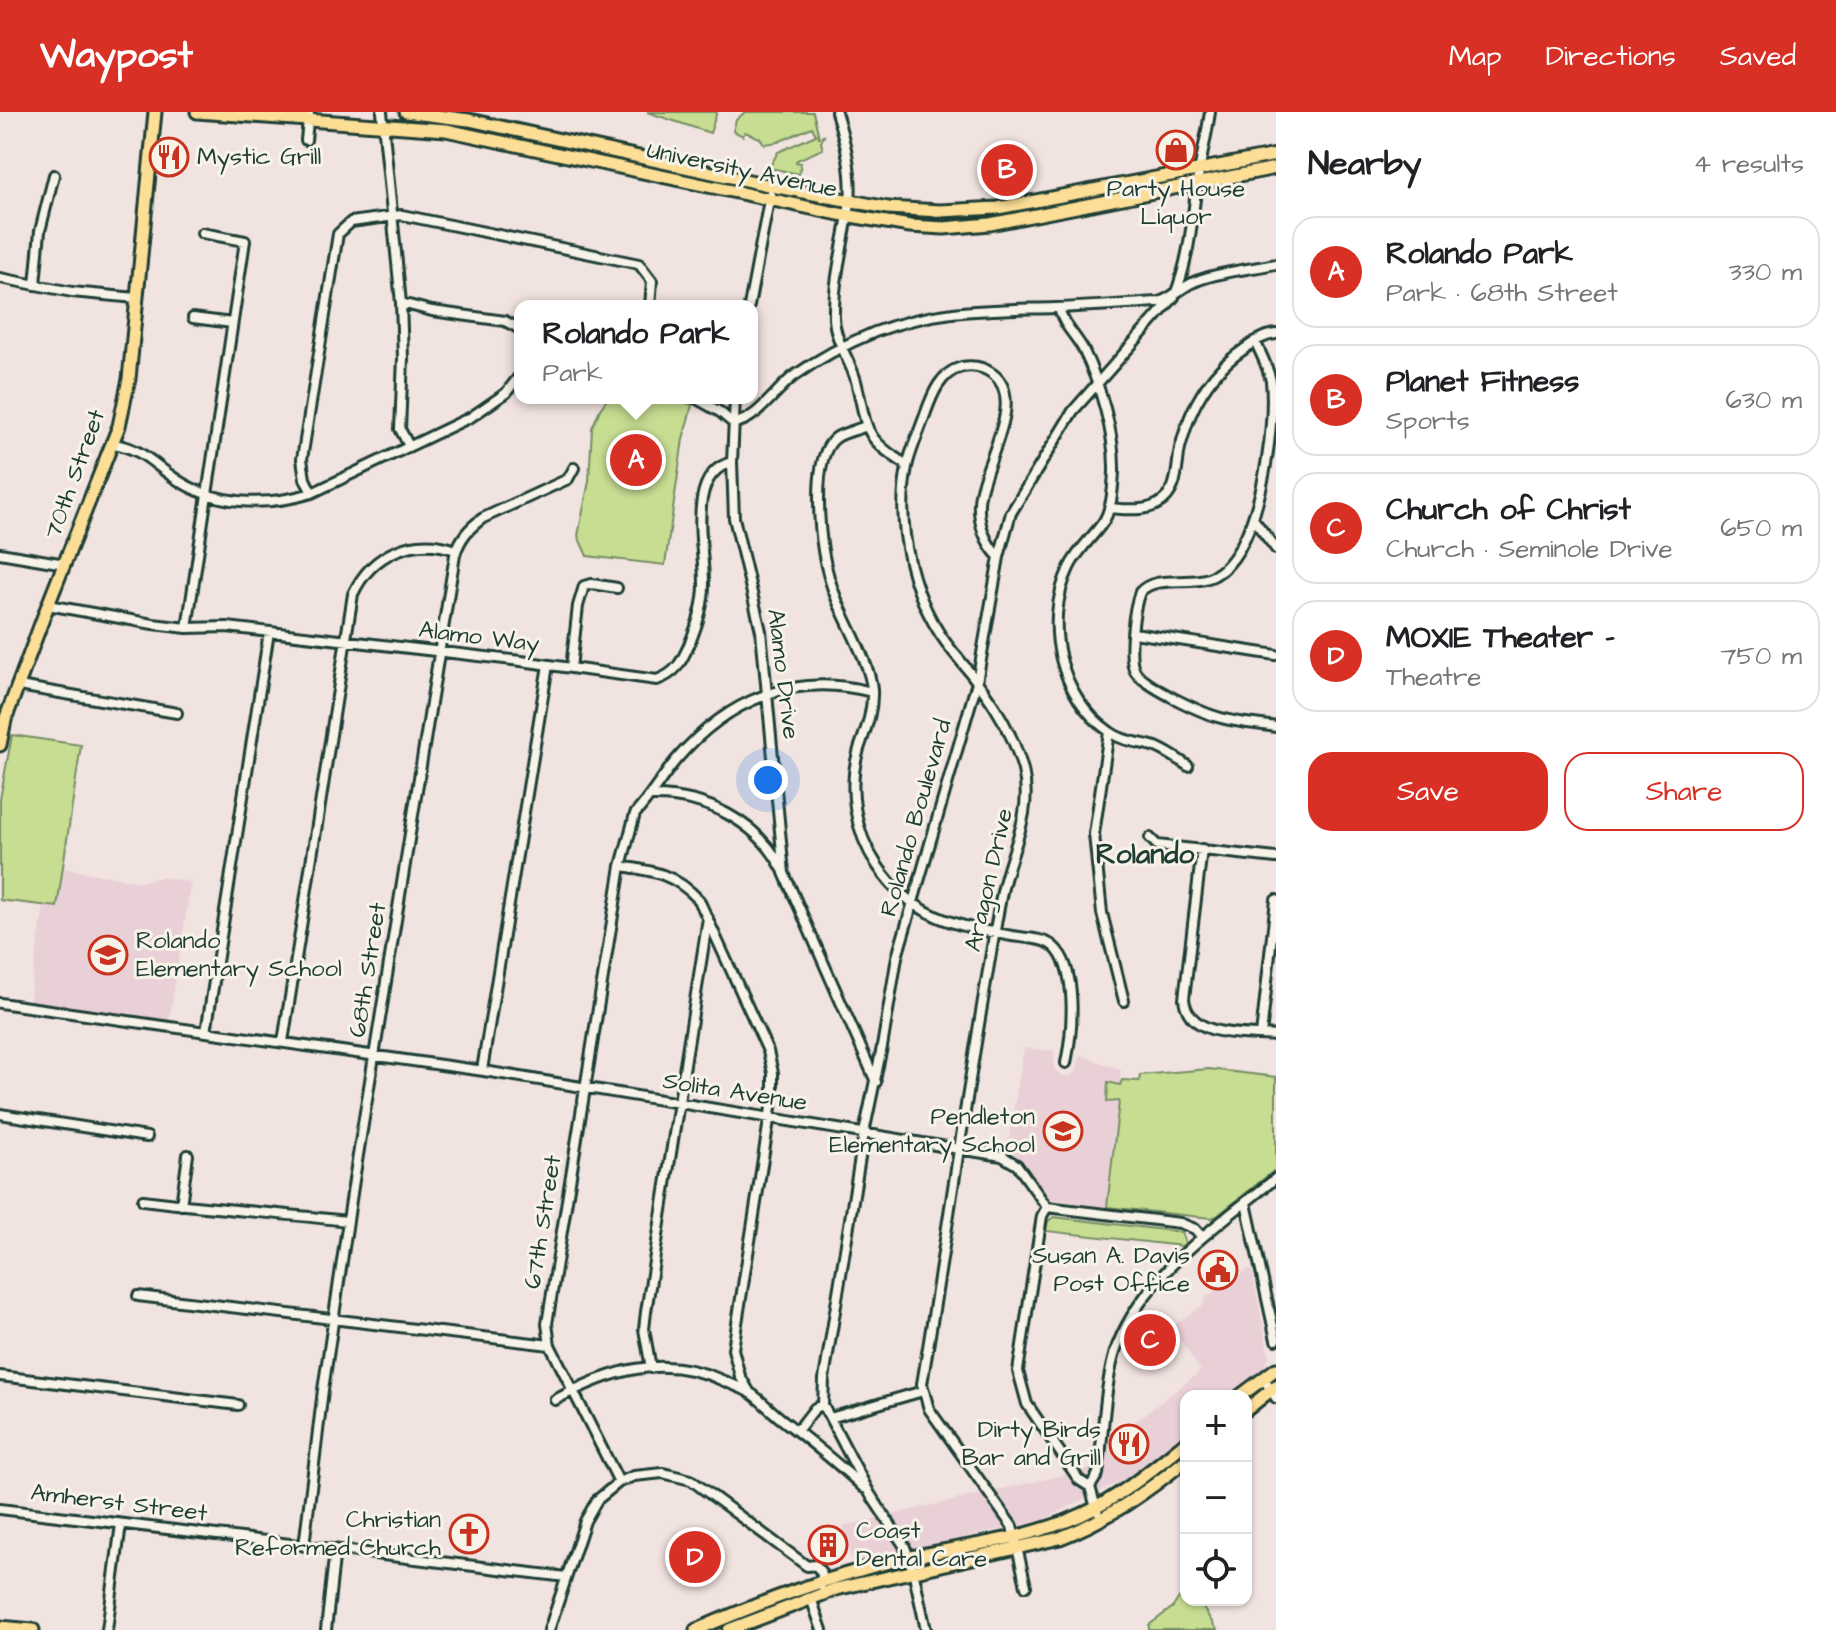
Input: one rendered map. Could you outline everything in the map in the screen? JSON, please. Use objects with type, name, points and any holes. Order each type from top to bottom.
[{"type":"main road","name":"70th Street","points":[[0,745],[5,720],[48,605],[114,444],[129,379],[155,112]]},
{"type":"main road","name":"University Avenue","points":[[197,112],[383,118],[597,162],[771,192],[850,200],[888,208],[940,211],[998,208],[1276,155]]},
{"type":"main road","name":"University Avenue","points":[[406,112],[469,120],[600,148],[847,215],[910,226],[990,224],[1276,168]]},
{"type":"main road","points":[[597,162],[600,148]]},
{"type":"main road","points":[[1248,1390],[1276,1369]]},
{"type":"main road","points":[[1252,1406],[1274,1392]]},
{"type":"main road","points":[[696,1630],[785,1592],[820,1581],[1061,1524],[1096,1508],[1180,1447]]},
{"type":"main road","points":[[729,1630],[817,1596],[913,1570],[1060,1538],[1101,1520],[1160,1482],[1184,1462]]},
{"type":"main road","points":[[0,1627],[33,1630]]},
{"type":"street","points":[[836,112],[849,169],[850,200],[834,319],[842,349],[853,370],[866,426],[874,440],[907,465]]},
{"type":"street","name":"Rolando Boulevard","points":[[823,1405],[864,1133],[897,957],[977,682],[999,557],[1011,513],[1051,444],[1096,383],[1174,297],[1194,222],[1210,112]]},
{"type":"street","points":[[306,140],[309,116]]},
{"type":"street","points":[[383,118],[401,303],[403,358],[400,429],[409,446]]},
{"type":"street","points":[[35,285],[40,231],[54,175]]},
{"type":"street","points":[[750,300],[771,192]]},
{"type":"street","points":[[312,493],[305,479],[302,459],[338,234],[351,222],[402,215],[639,264],[652,281],[650,300]]},
{"type":"street","points":[[187,628],[245,241],[202,233]]},
{"type":"street","points":[[706,404],[733,423],[743,422],[795,376],[872,333],[918,318],[951,311],[1159,302],[1174,297],[1185,285],[1202,279],[1276,264]]},
{"type":"street","points":[[0,278],[72,292],[136,298]]},
{"type":"street","points":[[401,303],[432,311],[505,321],[514,326]]},
{"type":"street","points":[[1059,308],[1060,316],[1085,353],[1096,383],[1112,444],[1114,471],[1109,508],[1103,524],[1079,549],[1068,569],[1058,602],[1058,648],[1080,700],[1109,732],[1157,748],[1188,766]]},
{"type":"street","points":[[193,318],[232,323]]},
{"type":"street","points":[[1109,508],[1146,508],[1166,497],[1176,477],[1180,448],[1192,412],[1208,385],[1222,368],[1255,341],[1267,334],[1276,334]]},
{"type":"street","points":[[1255,341],[1269,372],[1271,386],[1269,439],[1254,520],[1239,551],[1222,571],[1198,582],[1149,584],[1144,588],[1138,598],[1131,661],[1135,671],[1149,684],[1201,711],[1221,718],[1276,727]]},
{"type":"street","name":"Aragon Drive","points":[[923,1391],[1001,896],[1027,802],[1023,772],[1012,734],[996,707],[937,629],[915,579],[904,534],[907,465],[930,402],[944,377],[955,369],[967,366],[979,367],[995,375],[1005,389],[1007,400],[1005,417],[981,486],[979,504],[986,539],[999,557]]},
{"type":"street","points":[[114,444],[144,454],[174,478],[208,496],[255,502],[285,500],[312,493],[478,413],[506,393],[514,383]]},
{"type":"street","name":"Alamo Drive","points":[[735,404],[734,518],[761,631],[784,873],[876,1082]]},
{"type":"street","points":[[866,426],[837,436],[827,447],[820,482],[819,529],[824,562],[836,598],[871,681],[870,721],[855,768],[856,816],[863,839],[876,864],[913,904],[953,924],[1045,941],[1062,957],[1072,1019],[1066,1063]]},
{"type":"street","name":"Alamo Way","points":[[48,605],[187,628],[227,627],[650,680],[669,675],[679,667],[701,611],[704,584],[699,523],[703,499],[713,473],[722,465],[732,462]]},
{"type":"street","name":"68th Street","points":[[304,1546],[348,1221],[456,550],[470,527],[568,479],[574,468]]},
{"type":"street","points":[[1254,520],[1276,549]]},
{"type":"street","points":[[283,1042],[353,594],[374,564],[388,554],[413,545],[430,544],[456,550]]},
{"type":"street","points":[[0,553],[65,564]]},
{"type":"street","points":[[571,668],[578,606],[584,586],[617,588]]},
{"type":"street","points":[[206,1032],[269,632]]},
{"type":"street","points":[[1134,633],[1276,655]]},
{"type":"street","points":[[482,1070],[548,665]]},
{"type":"street","name":"67th Street","points":[[619,1482],[550,1345],[547,1324],[621,866],[635,814],[677,759],[698,737],[732,712],[786,688],[817,684],[872,692]]},
{"type":"street","points":[[19,686],[177,713]]},
{"type":"street","points":[[1109,732],[1094,834],[1102,913],[1124,1001]]},
{"type":"street","points":[[651,796],[696,801],[729,815],[758,837],[784,873]]},
{"type":"street","points":[[1150,838],[1157,845],[1276,858]]},
{"type":"street","points":[[1202,849],[1184,999],[1191,1019],[1208,1028],[1276,1036]]},
{"type":"street","points":[[621,866],[659,872],[685,885],[699,900],[768,1051],[773,1073],[770,1118],[733,1349],[740,1376],[750,1393]]},
{"type":"street","points":[[1261,1035],[1276,900]]},
{"type":"street","points":[[651,1368],[644,1329],[646,1312],[708,917]]},
{"type":"street","name":"Solita Avenue","points":[[0,1003],[482,1070],[960,1149],[1012,1160],[1047,1207]]},
{"type":"street","points":[[0,1114],[147,1137]]},
{"type":"street","points":[[181,1205],[188,1155]]},
{"type":"street","points":[[1090,1487],[1098,1474],[1117,1346],[1147,1293],[1202,1237],[1276,1178]]},
{"type":"street","points":[[143,1200],[348,1221]]},
{"type":"street","points":[[1246,1203],[1276,1340]]},
{"type":"street","points":[[1101,1520],[1090,1487],[1079,1480],[1027,1404],[1018,1371],[1042,1216],[1047,1207],[1180,1223],[1195,1229],[1202,1237]]},
{"type":"street","points":[[138,1296],[550,1345]]},
{"type":"street","points":[[555,1400],[607,1374],[651,1368],[696,1371],[750,1393],[827,1453],[870,1494]]},
{"type":"street","points":[[0,1376],[238,1405]]},
{"type":"street","points":[[1263,1378],[1274,1392]]},
{"type":"street","points":[[830,1418],[923,1391],[929,1409],[1012,1526],[1026,1586]]},
{"type":"street","points":[[797,1431],[815,1408],[823,1405],[870,1494],[905,1547],[926,1630]]},
{"type":"street","points":[[549,1630],[585,1521],[597,1500],[619,1482],[654,1473],[673,1474],[691,1480],[807,1566],[813,1577],[820,1581],[817,1596],[822,1630]]},
{"type":"street","name":"Amherst Street","points":[[0,1509],[566,1577]]},
{"type":"street","points":[[107,1630],[121,1524]]},
{"type":"street","points":[[326,1630],[335,1549]]},
{"type":"shaded area","name":"Rolando Elementary School","points":[[63,868],[141,882],[162,877],[191,882],[169,1021],[29,1002],[44,906],[57,907]]},
{"type":"shaded area","name":"Pendleton Elementary School","points":[[1024,1048],[1054,1051],[1054,1069],[1063,1076],[1076,1072],[1081,1055],[1121,1070],[1107,1207],[1050,1199],[1020,1159],[1007,1149]]},
{"type":"shaded area","points":[[1249,1269],[1252,1271],[1269,1356],[1265,1367],[1236,1390],[1180,1390],[1180,1437],[1131,1476],[1043,1520],[853,1563],[843,1526],[1106,1465],[1111,1433],[1121,1426],[1130,1426],[1201,1371],[1171,1327],[1203,1305],[1206,1297]]},
{"type":"green space","points":[[647,112],[717,112],[710,133]]},
{"type":"green space","points":[[745,112],[813,112],[819,137],[824,136],[821,142],[823,149],[797,160],[801,163],[799,174],[769,168],[778,152],[816,135],[812,127],[778,142],[764,144],[760,138],[733,131],[736,120]]},
{"type":"green space","points":[[604,404],[692,405],[683,439],[665,565],[587,556],[578,536],[589,481],[592,428]]},
{"type":"green space","points":[[12,735],[81,745],[57,907],[0,900],[0,799]]},
{"type":"green space","points":[[1209,1069],[1276,1077],[1276,1169],[1211,1218],[1107,1207],[1119,1101],[1107,1102],[1108,1082],[1120,1085],[1122,1080],[1139,1081],[1140,1075]]},
{"type":"green space","points":[[1054,1217],[1181,1232],[1185,1243],[1182,1246],[1046,1231],[1048,1221]]},
{"type":"green space","points":[[1180,1596],[1180,1606],[1202,1606],[1217,1630],[1149,1630],[1149,1625],[1173,1607]]},
{"type":"place","name":"Party House Liquor","points":[[1176,150]]},
{"type":"place","name":"Mystic Grill","points":[[169,157]]},
{"type":"place","name":"Planet Fitness","points":[[1007,170]]},
{"type":"place","name":"Rolando Park","points":[[636,460]]},
{"type":"place","name":"Rolando Elementary School","points":[[108,955]]},
{"type":"place","name":"Pendleton Elementary School","points":[[1063,1131]]},
{"type":"place","name":"Susan A. Davis Post Office","points":[[1218,1270]]},
{"type":"place","name":"Church of Christ","points":[[1150,1340]]},
{"type":"place","name":"Dirty Birds Bar and Grill","points":[[1129,1444]]},
{"type":"place","name":"Christian Reformed Church","points":[[469,1534]]},
{"type":"place","name":"Coast Dental Care","points":[[828,1545]]},
{"type":"place","name":"MOXIE Theater -","points":[[695,1557]]},
{"type":"district","name":"Rolando","points":[[1145,854]]}]
